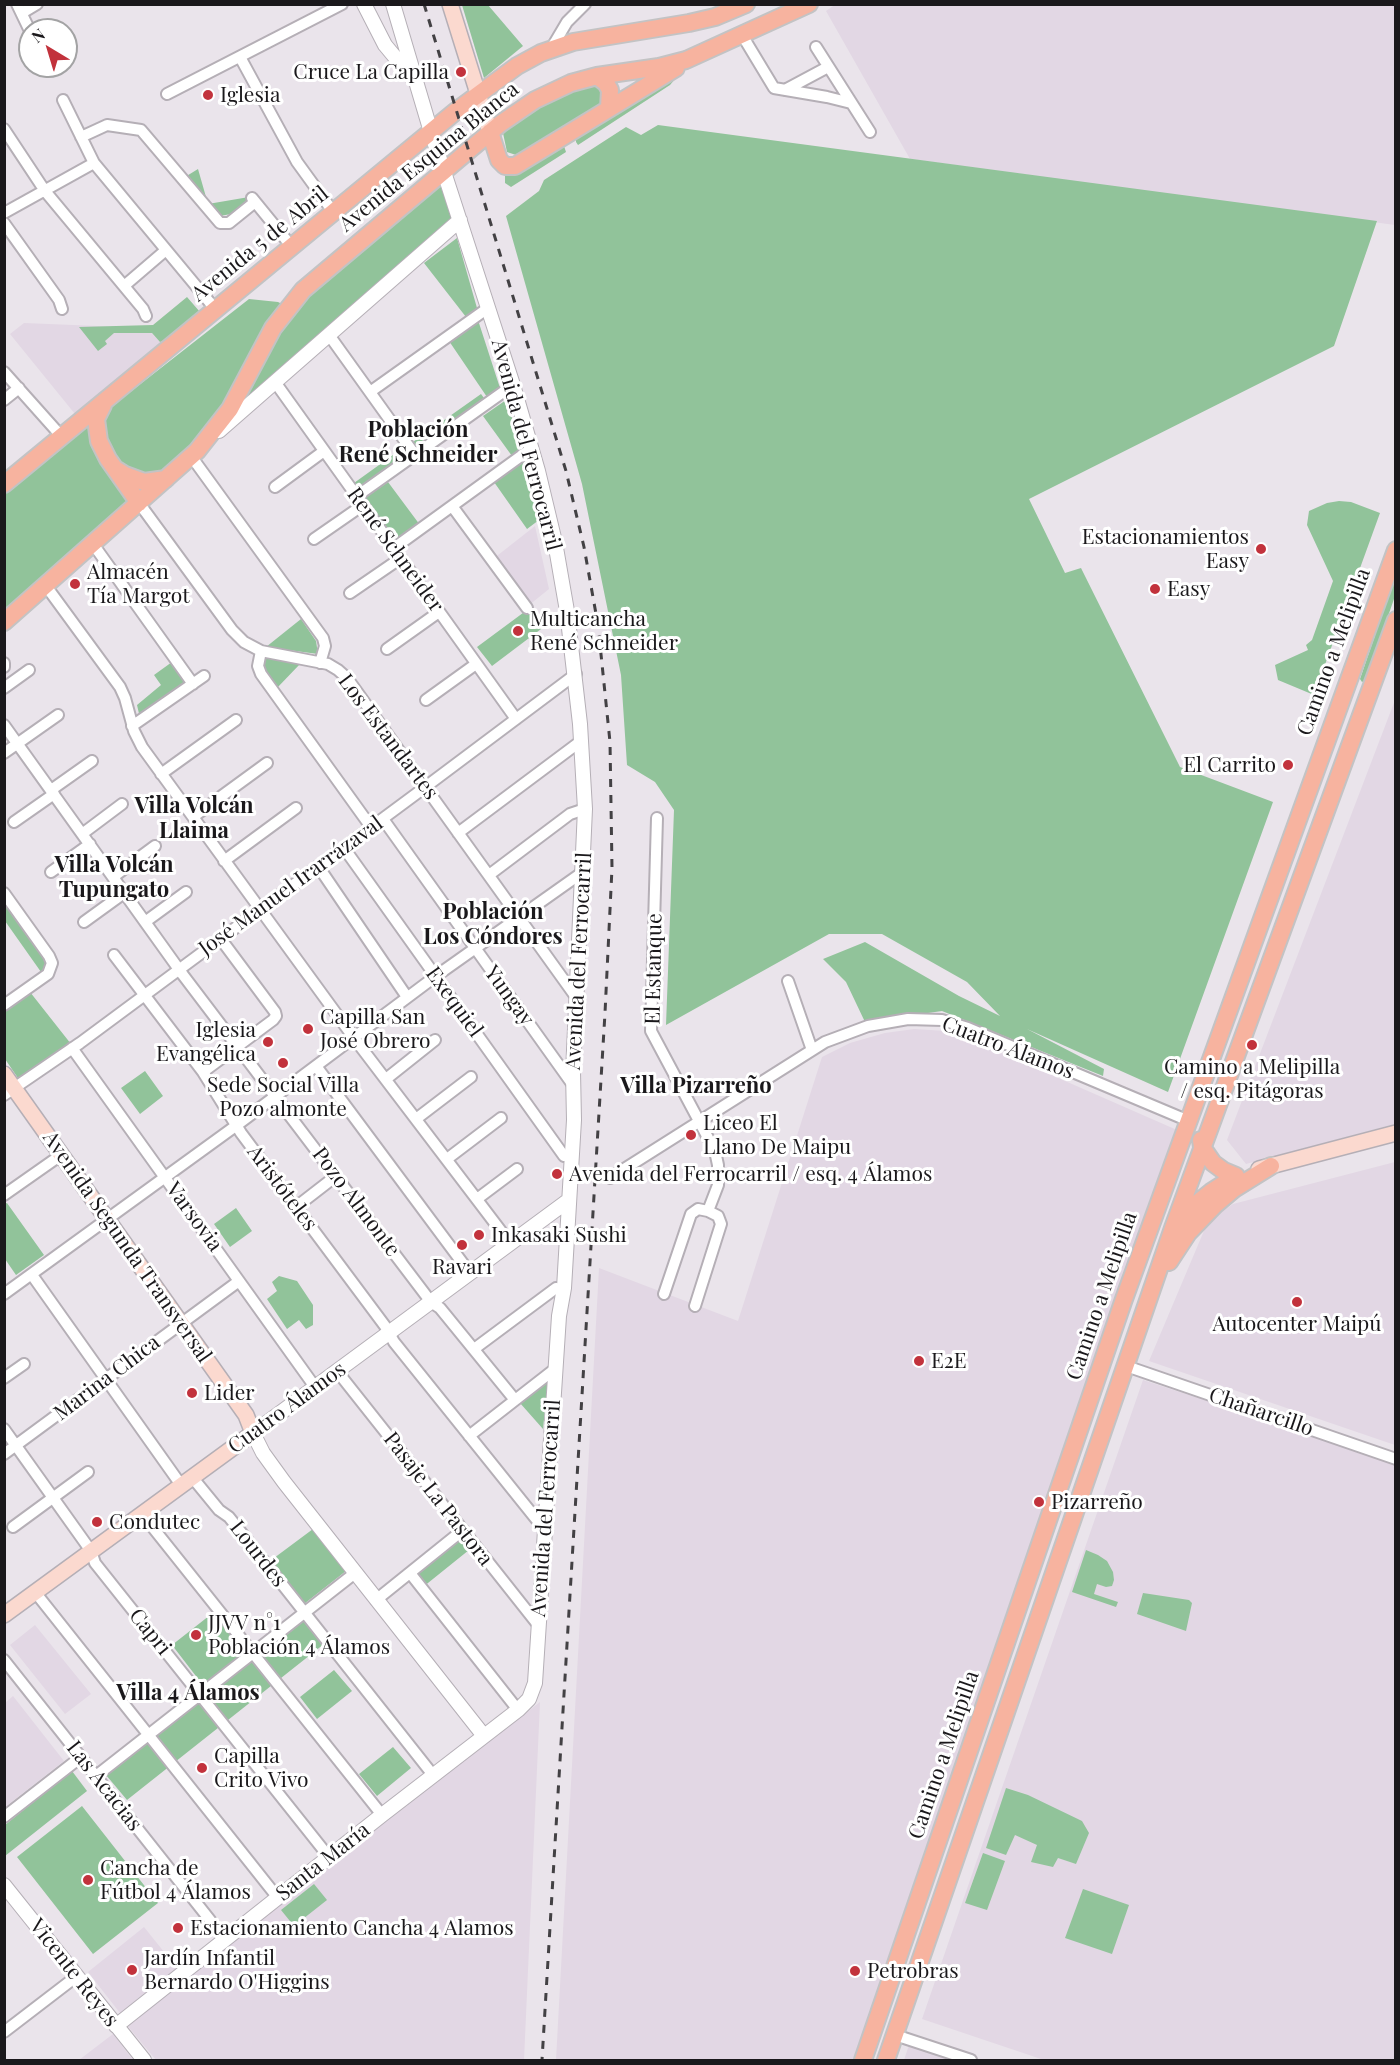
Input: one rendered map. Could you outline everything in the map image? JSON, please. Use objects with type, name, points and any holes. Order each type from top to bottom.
[{"type":"main road","points":[[450,4],[499,160],[505,166],[518,165],[686,60]]},
{"type":"main road","points":[[551,49],[585,39],[702,20],[746,4]]},
{"type":"main road","name":"Avenida Esquina Blanca","points":[[4,622],[194,454],[230,409],[273,328],[292,302],[326,268],[396,214],[490,132],[524,107],[571,83],[686,60],[808,4]]},
{"type":"main road","name":"Avenida 5 de Abril","points":[[4,484],[478,94],[517,66],[551,49]]},
{"type":"main road","points":[[597,76],[606,83],[610,90],[609,108]]},
{"type":"main road","points":[[103,404],[96,419],[97,436],[103,450],[139,503]]},
{"type":"main road","points":[[116,470],[125,476],[144,482],[166,478]]},
{"type":"main road","name":"Camino a Melipilla","points":[[863,2061],[1124,1299],[1395,550]]},
{"type":"main road","points":[[886,2061],[1173,1228],[1247,1031],[1395,620]]},
{"type":"main road","points":[[1346,686],[1353,693],[1368,694]]},
{"type":"main road","points":[[1225,1022],[1233,1030],[1247,1031]]},
{"type":"main road","name":"Avenida Segunda Transversal","points":[[4,1074],[9,1092],[61,1155],[107,1219],[246,1414],[253,1433]]},
{"type":"main road","points":[[1197,1099],[1209,1158],[1218,1167],[1236,1176]]},
{"type":"main road","points":[[1124,1299],[1151,1257],[1191,1208],[1236,1176],[1395,1133]]},
{"type":"main road","points":[[1204,1142],[1224,1161],[1238,1168],[1255,1171]]},
{"type":"main road","points":[[1157,1276],[1188,1233],[1215,1205],[1234,1189],[1271,1166]]},
{"type":"main road","name":"Cuatro Álamos","points":[[4,1615],[253,1433]]},
{"type":"main road","points":[[968,1755],[989,1763]]},
{"type":"street","points":[[20,9],[38,4]]},
{"type":"street","points":[[167,94],[342,4]]},
{"type":"street","points":[[364,4],[385,45],[416,83]]},
{"type":"street","points":[[393,4],[431,132]]},
{"type":"street","points":[[551,49],[567,22],[585,4]]},
{"type":"street","points":[[742,35],[774,88],[851,103]]},
{"type":"street","points":[[816,47],[870,132]]},
{"type":"street","points":[[240,57],[297,162],[334,213]]},
{"type":"street","points":[[785,90],[828,67]]},
{"type":"street","points":[[63,100],[94,163],[216,310]]},
{"type":"street","points":[[81,137],[107,126],[141,129],[220,223],[229,223],[253,200],[292,247]]},
{"type":"street","points":[[4,129],[45,191],[146,316]]},
{"type":"street","name":"Avenida del Ferrocarril","points":[[431,132],[532,448],[560,568],[576,674],[585,809],[576,997],[574,1120],[556,1288],[559,1316]]},
{"type":"street","points":[[4,213],[94,163]]},
{"type":"street","name":"Avenida Esquina Blanca","points":[[194,454],[460,220]]},
{"type":"street","points":[[4,223],[59,300],[62,309]]},
{"type":"street","points":[[124,286],[166,250]]},
{"type":"street","points":[[370,392],[488,308]]},
{"type":"street","points":[[329,335],[415,455]]},
{"type":"street","points":[[4,372],[62,437]]},
{"type":"street","name":"René Schneider","points":[[275,382],[516,719]]},
{"type":"street","points":[[314,540],[415,455],[513,385]]},
{"type":"street","points":[[4,400],[19,388]]},
{"type":"street","points":[[394,548],[532,448]]},
{"type":"street","points":[[275,487],[324,451]]},
{"type":"street","points":[[194,454],[323,638],[325,646],[320,663]]},
{"type":"street","name":"Los Estandartes","points":[[139,503],[244,642],[261,651],[333,667],[347,678],[576,997]]},
{"type":"street","points":[[452,506],[527,608]]},
{"type":"street","points":[[93,544],[193,684]]},
{"type":"street","points":[[350,593],[401,558]]},
{"type":"street","points":[[46,586],[120,687],[138,742],[354,1038],[510,1243]]},
{"type":"street","points":[[387,650],[439,612]]},
{"type":"street","points":[[261,651],[258,666],[261,674],[371,827]]},
{"type":"street","points":[[426,700],[476,663]]},
{"type":"street","points":[[4,688],[29,670]]},
{"type":"street","name":"José Manuel Irarrázaval","points":[[9,1092],[344,848],[576,674]]},
{"type":"street","points":[[132,726],[204,676]]},
{"type":"street","points":[[4,753],[58,715]]},
{"type":"street","points":[[161,774],[236,720]]},
{"type":"street","name":"Pozo Almonte","points":[[4,725],[179,969],[431,1302],[440,1308],[515,1400]]},
{"type":"street","points":[[459,833],[581,741]]},
{"type":"street","points":[[14,822],[92,761]]},
{"type":"street","points":[[193,817],[267,763]]},
{"type":"street","points":[[82,834],[122,804]]},
{"type":"street","points":[[224,861],[296,808]]},
{"type":"street","points":[[489,875],[570,814],[585,809]]},
{"type":"street","name":"El Estanque","points":[[657,818],[651,1031],[715,1151],[718,1185],[708,1211]]},
{"type":"street","name":"Yungay","points":[[383,819],[573,1085]]},
{"type":"street","points":[[51,872],[90,844]]},
{"type":"street","points":[[113,877],[155,846]]},
{"type":"street","name":"Exequiel","points":[[344,848],[564,1156]]},
{"type":"street","points":[[318,866],[407,997]]},
{"type":"street","points":[[4,1294],[237,1125],[407,997],[583,872]]},
{"type":"street","points":[[145,922],[186,892]]},
{"type":"street","points":[[4,893],[49,956],[51,967],[45,976],[4,1005]]},
{"type":"street","points":[[84,922],[124,893]]},
{"type":"street","points":[[203,1072],[276,1016],[275,1011],[220,938]]},
{"type":"street","name":"Aristóteles","points":[[114,955],[203,1072],[237,1125],[388,1333],[545,1530]]},
{"type":"street","points":[[788,981],[812,1050]]},
{"type":"street","name":"Cuatro Álamos","points":[[610,1178],[812,1050],[854,1031],[916,1018],[942,1020],[984,1034],[1189,1121]]},
{"type":"street","points":[[386,1079],[435,1040]]},
{"type":"street","name":"Varsovia","points":[[72,1048],[315,1387]]},
{"type":"street","points":[[316,1066],[470,1273]]},
{"type":"street","points":[[416,1119],[471,1077]]},
{"type":"street","name":"Avenida del Ferrocarril","points":[[529,1699],[535,1683],[555,1369],[563,1294],[564,1156],[568,1106],[573,1085]]},
{"type":"street","points":[[447,1159],[501,1118]]},
{"type":"street","points":[[4,1195],[61,1155]]},
{"type":"street","points":[[477,1199],[517,1169]]},
{"type":"street","points":[[296,1207],[336,1176]]},
{"type":"street","name":"Cuatro Álamos","points":[[253,1433],[565,1203]]},
{"type":"street","points":[[664,1294],[691,1214],[698,1209],[708,1211],[718,1216],[721,1224],[695,1306]]},
{"type":"street","name":"Lourdes","points":[[32,1275],[106,1379],[187,1481],[229,1517],[433,1775]]},
{"type":"street","name":"Marina Chica","points":[[4,1454],[239,1281]]},
{"type":"street","points":[[474,1349],[556,1288]]},
{"type":"street","points":[[4,1378],[24,1364]]},
{"type":"street","name":"Chañarcillo","points":[[1126,1366],[1395,1459]]},
{"type":"street","points":[[469,1436],[555,1369]]},
{"type":"street","name":"Pasaje La Pastora","points":[[336,1371],[539,1626]]},
{"type":"street","name":"Capri","points":[[4,1430],[91,1551],[95,1563],[329,1857]]},
{"type":"street","name":"Avenida Segunda Transversal","points":[[253,1433],[273,1468],[484,1736]]},
{"type":"street","points":[[13,1527],[88,1472]]},
{"type":"street","points":[[142,1514],[382,1815]]},
{"type":"street","points":[[376,1600],[463,1530]]},
{"type":"street","points":[[96,1776],[355,1572]]},
{"type":"street","points":[[410,1573],[518,1710]]},
{"type":"street","points":[[35,1592],[278,1898]]},
{"type":"street","name":"Las Acacias","points":[[4,1660],[225,1939]]},
{"type":"street","name":"Santa María","points":[[117,2026],[529,1699]]},
{"type":"street","points":[[4,1817],[81,1757]]},
{"type":"street","name":"Vicente Reyes","points":[[4,1885],[144,2061]]},
{"type":"street","points":[[4,2032],[77,1976]]},
{"type":"street","points":[[895,2035],[971,2061]]},
{"type":"shaded area","points":[[836,4],[1395,5],[1395,225],[910,159],[826,11]]},
{"type":"shaded area","points":[[24,323],[147,328],[162,344],[75,414],[10,334]]},
{"type":"shaded area","points":[[535,526],[549,589],[528,606],[493,559]]},
{"type":"shaded area","points":[[1395,700],[1395,1124],[1246,1164],[1227,1140]]},
{"type":"shaded area","name":"Pizarreño","points":[[914,1029],[946,1031],[1177,1130],[853,2060],[556,2060],[599,1268],[738,1321],[822,1057],[850,1043],[885,1033]]},
{"type":"shaded area","points":[[1395,1162],[1395,1445],[1149,1361],[1206,1226],[1214,1217],[1233,1204]]},
{"type":"shaded area","points":[[1143,1380],[1395,1462],[1395,2060],[1044,2060],[922,2019]]},
{"type":"shaded area","points":[[35,1625],[91,1694],[65,1714],[10,1645]]},
{"type":"shaded area","points":[[13,1696],[64,1761],[5,1807],[5,1703]]},
{"type":"shaded area","points":[[540,1702],[524,2060],[156,2060],[126,2024]]},
{"type":"shaded area","name":"Jardín Infantil Bernardo O'Higgins","points":[[144,1927],[177,1968],[120,2013],[88,1972]]},
{"type":"shaded area","points":[[113,2034],[133,2060],[79,2060]]},
{"type":"shaded area","points":[[910,2042],[960,2060],[904,2060]]},
{"type":"green space","points":[[462,5],[488,5],[523,46],[484,78]]},
{"type":"green space","points":[[676,78],[670,85],[578,145],[576,142],[576,134]]},
{"type":"green space","points":[[595,85],[603,86],[601,103],[524,154],[516,155],[507,152],[503,133],[524,117],[550,100],[576,89]]},
{"type":"green space","points":[[658,125],[1377,221],[1334,346],[1029,499],[1065,573],[1081,568],[1180,767],[1273,802],[1168,1092],[1027,1029],[1104,1069],[1103,1076],[942,1011],[865,1022],[846,982],[823,959],[865,942],[959,996],[1000,1016],[967,982],[882,934],[829,934],[666,1025],[674,810],[655,782],[627,765],[621,675],[582,484],[506,216],[539,191],[544,180],[626,127],[641,135]]},
{"type":"green space","points":[[558,144],[564,146],[566,152],[511,187],[505,183],[505,174]]},
{"type":"green space","points":[[198,169],[208,204],[249,197],[251,200],[231,214],[220,216],[212,213],[185,177]]},
{"type":"green space","points":[[440,185],[452,216],[449,223],[5,614],[5,490],[249,299],[278,302],[294,310],[328,276]]},
{"type":"green space","points":[[457,238],[477,308],[466,317],[424,263]]},
{"type":"green space","points":[[187,297],[200,312],[169,339],[160,342],[152,333],[114,333],[105,341],[107,344],[98,351],[79,327],[153,325]]},
{"type":"green space","points":[[478,320],[500,388],[487,397],[449,341]]},
{"type":"green space","points":[[481,394],[487,402],[418,450],[413,442]]},
{"type":"green space","points":[[506,400],[522,448],[512,456],[483,416]]},
{"type":"green space","points":[[404,447],[410,454],[359,490],[354,483]]},
{"type":"green space","points":[[524,461],[539,520],[527,529],[494,482]]},
{"type":"green space","points":[[388,482],[420,525],[397,542],[365,498]]},
{"type":"green space","points":[[1351,502],[1380,513],[1314,695],[1278,680],[1275,665],[1308,650],[1306,645],[1312,640],[1333,581],[1307,525],[1309,511],[1327,503]]},
{"type":"green space","points":[[1395,577],[1395,596],[1366,680],[1362,682],[1360,679]]},
{"type":"green space","name":"Multicancha René Schneider","points":[[531,607],[545,626],[492,666],[477,647]]},
{"type":"green space","points":[[301,619],[316,641],[318,654],[266,647]]},
{"type":"green space","points":[[264,656],[300,664],[277,688],[263,667]]},
{"type":"green space","points":[[172,662],[187,683],[140,718],[137,705],[161,685],[154,675]]},
{"type":"green space","points":[[4,901],[46,958],[47,967],[41,972],[5,921]]},
{"type":"green space","points":[[30,992],[71,1044],[20,1081],[5,1059],[4,1010]]},
{"type":"green space","points":[[145,1071],[163,1096],[140,1114],[121,1088]]},
{"type":"green space","points":[[7,1203],[44,1255],[16,1275],[5,1259],[4,1204]]},
{"type":"green space","points":[[236,1208],[252,1231],[230,1247],[214,1224]]},
{"type":"green space","points":[[279,1276],[297,1281],[313,1305],[313,1325],[306,1329],[299,1320],[287,1329],[267,1299],[277,1291],[272,1282]]},
{"type":"green space","points":[[548,1380],[543,1429],[520,1403]]},
{"type":"green space","points":[[313,1529],[346,1571],[304,1604],[270,1561]]},
{"type":"green space","points":[[460,1538],[469,1550],[423,1587],[414,1575]]},
{"type":"green space","points":[[1086,1550],[1107,1561],[1113,1572],[1112,1586],[1097,1584],[1094,1594],[1118,1602],[1116,1607],[1072,1592]]},
{"type":"green space","points":[[1143,1593],[1189,1600],[1192,1603],[1186,1631],[1137,1614]]},
{"type":"green space","points":[[214,1612],[253,1662],[305,1620],[324,1644],[127,1800],[106,1775],[209,1693],[172,1645]]},
{"type":"green space","points":[[334,1670],[352,1691],[317,1719],[300,1697]]},
{"type":"green space","points":[[393,1747],[411,1768],[377,1796],[359,1774]]},
{"type":"green space","points":[[72,1771],[87,1791],[5,1856],[5,1825]]},
{"type":"green space","points":[[1006,1788],[1028,1795],[1082,1821],[1089,1833],[1076,1864],[1058,1858],[1053,1867],[1031,1862],[1037,1845],[1015,1835],[1006,1855],[986,1848]]},
{"type":"green space","name":"Cancha de Fútbol 4 Álamos","points":[[82,1806],[158,1903],[93,1954],[17,1857]]},
{"type":"green space","points":[[983,1853],[1005,1861],[987,1910],[965,1903]]},
{"type":"green space","points":[[314,1884],[327,1900],[294,1926],[281,1910]]},
{"type":"green space","points":[[1083,1889],[1129,1905],[1112,1954],[1065,1938]]},
{"type":"railway","points":[[424,4],[566,471],[584,547],[598,625],[610,742],[612,868],[605,1013],[542,2060]]},
{"type":"place","name":"Cruce La Capilla","points":[[461,72]]},
{"type":"place","name":"Iglesia","points":[[208,95]]},
{"type":"place","name":"Estacionamientos Easy","points":[[1261,549]]},
{"type":"place","name":"Almacén Tía Margot","points":[[75,584]]},
{"type":"place","name":"Easy","points":[[1155,589]]},
{"type":"place","name":"Multicancha René Schneider","points":[[518,631]]},
{"type":"place","name":"El Carrito","points":[[1288,765]]},
{"type":"place","name":"Capilla San José Obrero","points":[[308,1029]]},
{"type":"place","name":"Iglesia Evangélica","points":[[268,1042]]},
{"type":"place","name":"Camino a Melipilla / esq. Pitágoras","points":[[1252,1045]]},
{"type":"place","name":"Sede Social Villa Pozo almonte","points":[[283,1063]]},
{"type":"place","name":"Liceo El Llano De Maipu","points":[[691,1135]]},
{"type":"place","name":"Avenida del Ferrocarril / esq. 4 Álamos","points":[[557,1174]]},
{"type":"place","name":"Inkasaki Sushi","points":[[479,1235]]},
{"type":"place","name":"Ravari","points":[[462,1245]]},
{"type":"place","name":"Autocenter Maipú","points":[[1297,1302]]},
{"type":"place","name":"E2E","points":[[919,1361]]},
{"type":"place","name":"Lider","points":[[192,1393]]},
{"type":"place","name":"Pizarreño","points":[[1039,1502]]},
{"type":"place","name":"Condutec","points":[[97,1522]]},
{"type":"place","name":"JJVV n°1 Población 4 Álamos","points":[[196,1635]]},
{"type":"place","name":"Capilla Crito Vivo","points":[[202,1768]]},
{"type":"place","name":"Cancha de Fútbol 4 Álamos","points":[[88,1880]]},
{"type":"place","name":"Estacionamiento Cancha 4 Alamos","points":[[178,1928]]},
{"type":"place","name":"Jardín Infantil Bernardo O'Higgins","points":[[132,1970]]},
{"type":"place","name":"Petrobras","points":[[855,1971]]},
{"type":"district","name":"Población René Schneider","points":[[418,443]]},
{"type":"district","name":"Villa Volcán Llaima","points":[[194,818]]},
{"type":"district","name":"Villa Volcán Tupungato","points":[[114,878]]},
{"type":"district","name":"Población Los Cóndores","points":[[493,924]]},
{"type":"district","name":"Villa Pizarreño","points":[[696,1086]]},
{"type":"district","name":"Villa 4 Álamos","points":[[188,1693]]}]
